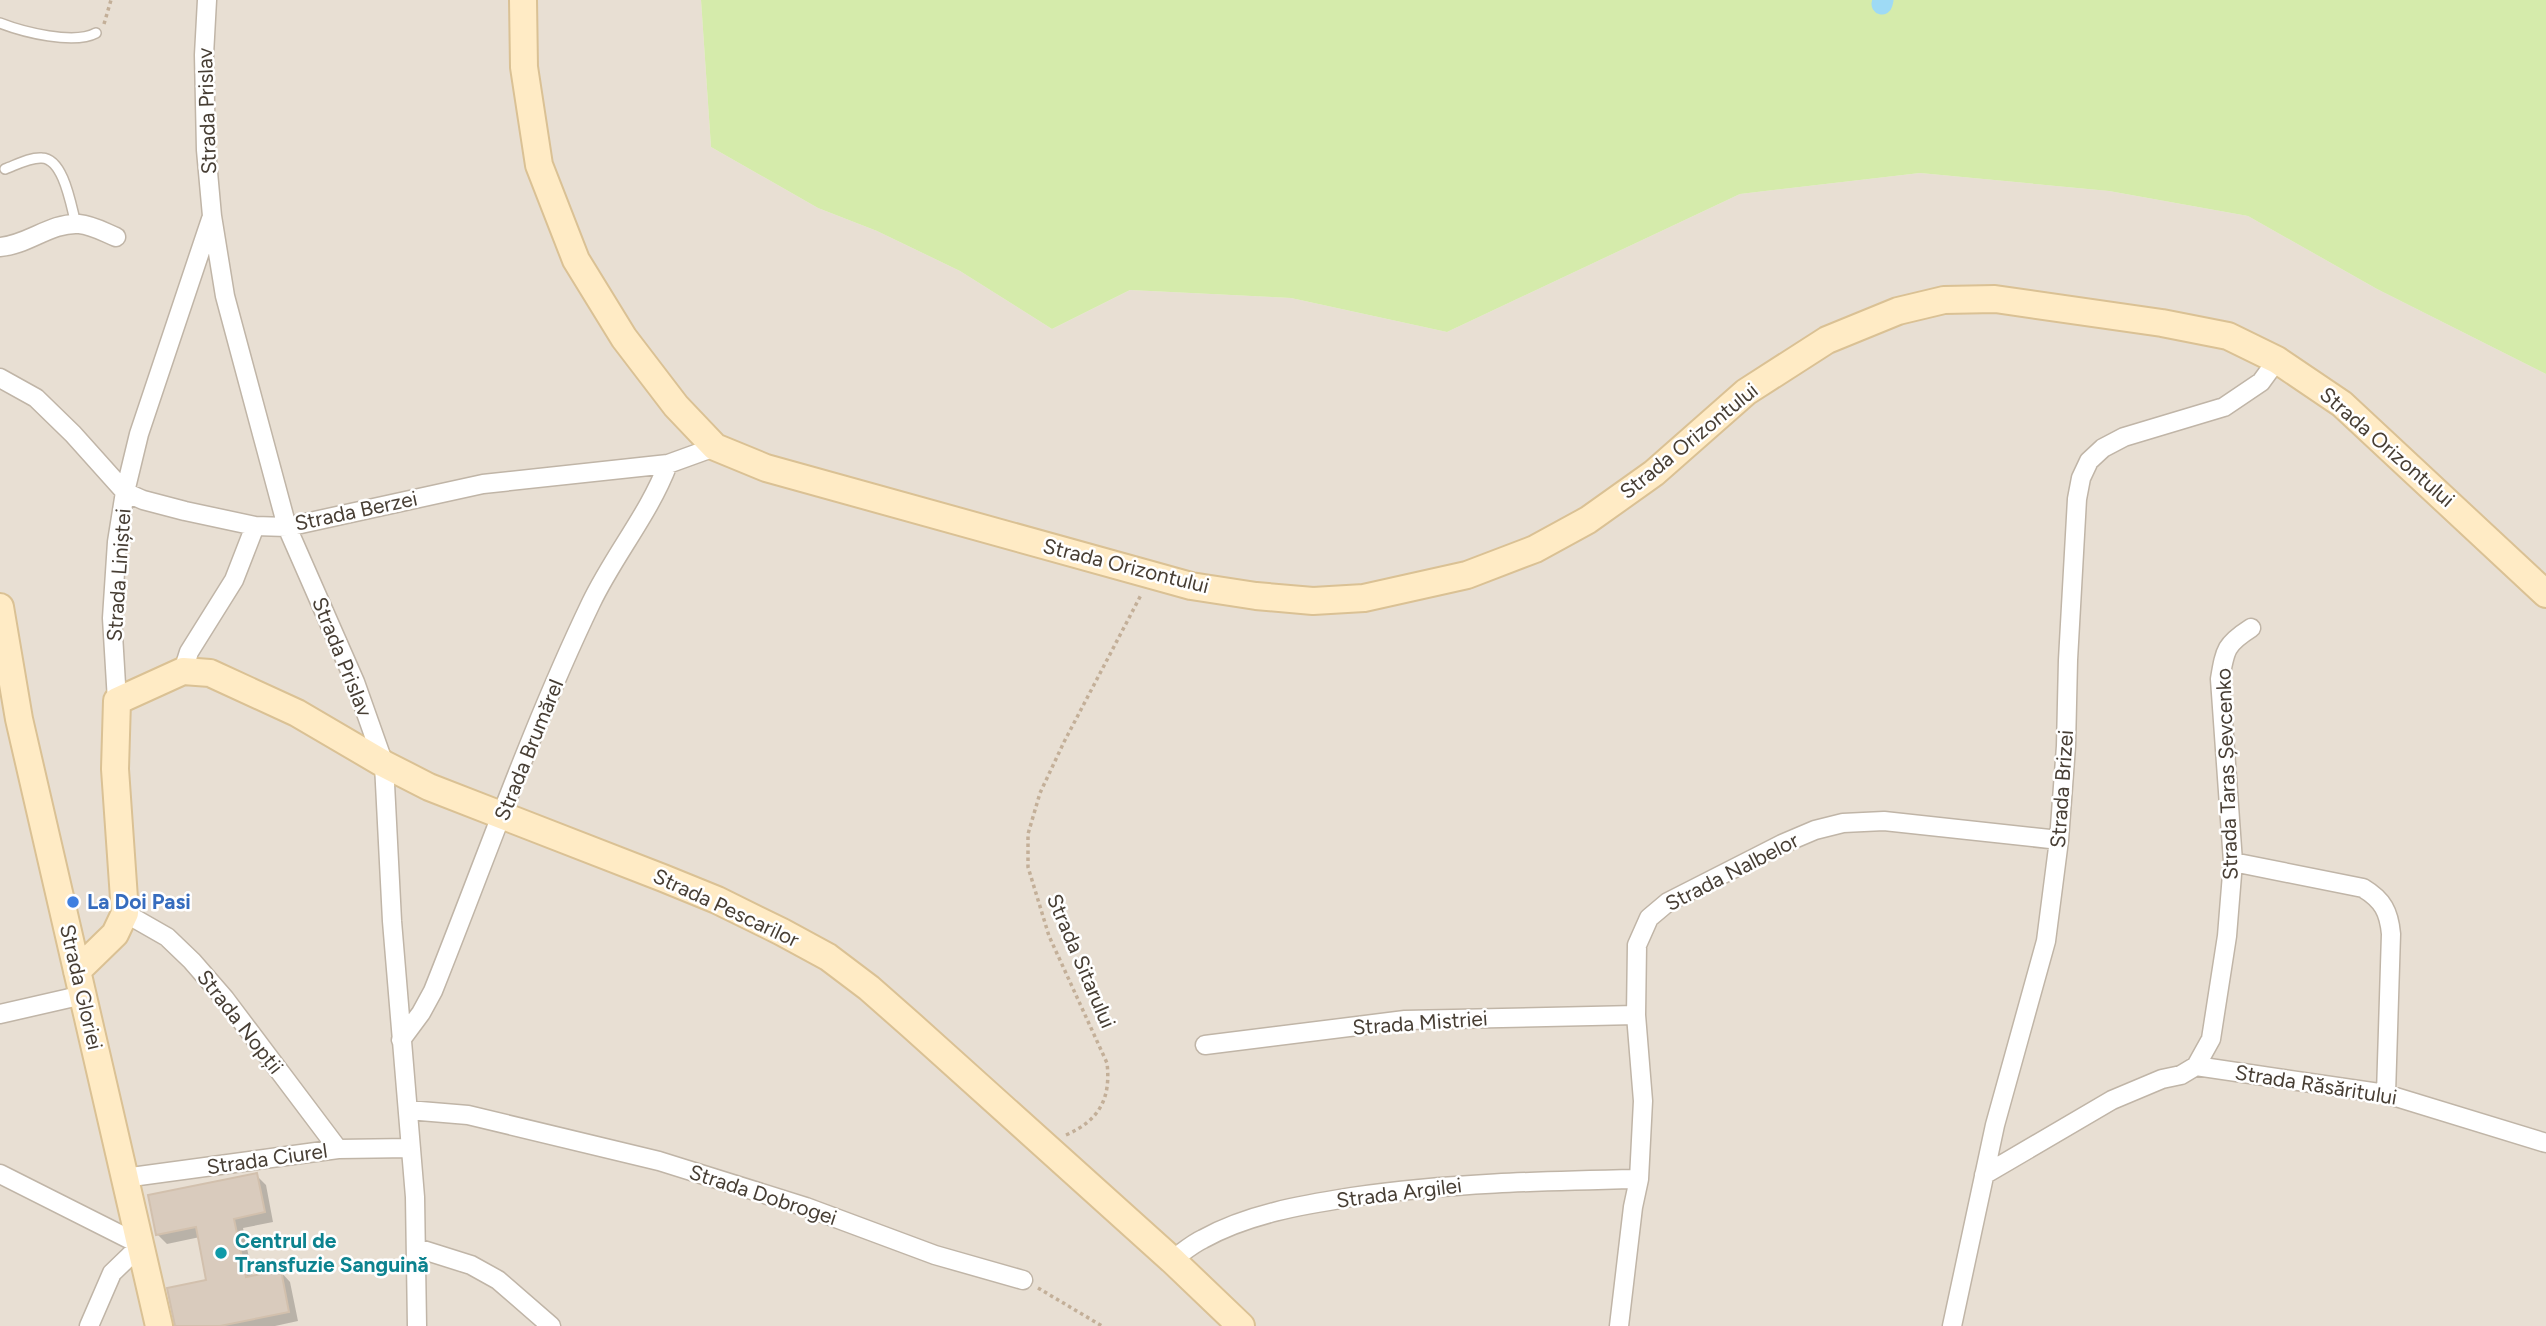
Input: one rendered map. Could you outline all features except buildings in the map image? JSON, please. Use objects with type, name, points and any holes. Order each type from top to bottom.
[{"type":"street","name":"Strada Prislav","points":[[207,0],[206,150],[212,216],[225,296],[287,527],[355,682],[384,764],[417,1248],[417,1326]]},
{"type":"street","name":"Strada Orizontului","points":[[523,0],[524,66],[539,165],[576,260],[624,338],[676,406],[715,447],[766,468],[1152,575],[1217,590],[1313,601],[1364,598],[1467,575],[1535,549],[1588,520],[1654,473],[1746,392],[1827,340],[1898,311],[1944,300],[1995,299],[2162,323],[2228,336],[2277,360],[2342,404],[2546,594]]},
{"type":"street","name":"Strada Liniștei","points":[[125,913],[116,769],[117,701],[112,618],[117,542],[125,492],[139,434],[212,216]]},
{"type":"street","points":[[0,247],[15,246],[60,226],[76,224],[89,226],[116,237]]},
{"type":"street","name":"Strada Brizei","points":[[1952,1326],[1995,1125],[2046,941],[2059,840],[2066,746],[2076,512],[2081,478],[2089,461],[2103,448],[2124,437],[2224,407],[2261,382],[2277,360]]},
{"type":"street","name":"Strada Berzei","points":[[0,377],[36,398],[73,434],[125,492],[143,500],[185,511],[255,526],[287,527],[483,484],[668,464],[715,447]]},
{"type":"street","name":"Strada Brumărel","points":[[401,1040],[422,1013],[433,990],[547,702],[592,600],[660,486],[668,464]]},
{"type":"street","points":[[117,701],[183,671],[189,652],[234,580],[255,526]]},
{"type":"street","name":"Strada Gloriei","points":[[0,607],[10,716],[80,983],[159,1326]]},
{"type":"street","name":"Strada Taras Șevcenko","points":[[2196,1066],[2211,1039],[2227,936],[2233,862],[2221,678],[2230,642],[2251,628]]},
{"type":"street","name":"Strada Pescarilor","points":[[183,671],[210,673],[240,685],[317,724],[429,787],[717,900],[828,957],[869,988],[1045,1145],[1241,1326]]},
{"type":"street","name":"Strada Nalbelor","points":[[1619,1326],[1633,1207],[1639,1179],[1643,1101],[1636,1015],[1637,945],[1649,918],[1668,902],[1698,886],[1815,830],[1843,823],[1884,821],[2059,840]]},
{"type":"street","points":[[2233,862],[2363,888],[2375,895],[2384,905],[2391,934],[2386,1094]]},
{"type":"street","points":[[0,1014],[80,983],[115,934],[125,913]]},
{"type":"street","name":"Strada Nopții","points":[[125,913],[167,937],[192,961],[225,999],[338,1149]]},
{"type":"street","name":"Strada Mistriei","points":[[1205,1045],[1405,1020],[1636,1015]]},
{"type":"street","points":[[1984,1175],[2112,1100],[2141,1087],[2181,1075],[2196,1066]]},
{"type":"street","name":"Strada Răsăritului","points":[[2196,1066],[2386,1094],[2546,1143]]},
{"type":"street","name":"Strada Dobrogei","points":[[408,1110],[468,1115],[647,1158],[806,1207],[935,1255],[1023,1280]]},
{"type":"street","name":"Strada Ciurel","points":[[124,1178],[338,1149],[411,1148]]},
{"type":"street","points":[[0,1174],[141,1245],[111,1273],[89,1326]]},
{"type":"street","name":"Strada Argilei","points":[[1172,1260],[1202,1239],[1232,1225],[1306,1204],[1416,1188],[1639,1179]]},
{"type":"street","points":[[417,1248],[471,1265],[498,1280],[551,1326]]},
{"type":"lane","points":[[0,23],[27,32],[78,39],[88,38],[96,33]]},
{"type":"lane","points":[[5,169],[31,159],[51,160],[61,174],[76,224]]},
{"type":"path","points":[[96,33],[108,16],[111,0]]},
{"type":"path","name":"Strada Sitarului","points":[[1045,1145],[1077,1130],[1094,1115],[1106,1098],[1109,1083],[1107,1063],[1049,936],[1028,867],[1028,834],[1040,793],[1064,742],[1152,575]]},
{"type":"path","points":[[1023,1280],[1102,1326]]},
{"type":"shaded area","points":[[0,0],[701,0],[711,147],[818,208],[877,231],[960,271],[1052,329],[1130,290],[1291,298],[1447,332],[1740,194],[1920,173],[2109,191],[2248,216],[2377,289],[2546,374],[2546,1326],[0,1326]]},
{"type":"green space","points":[[701,0],[2546,0],[2546,374],[2377,289],[2248,216],[2109,191],[1920,173],[1740,194],[1447,332],[1291,298],[1130,290],[1052,329],[960,271],[877,231],[818,208],[711,147]]},
{"type":"waterway","points":[[1882,4],[1883,0]]},
{"type":"place","name":"La Doi Pasi","points":[[73,902]]},
{"type":"place","name":"Centrul de Transfuzie Sanguină","points":[[221,1253]]}]
